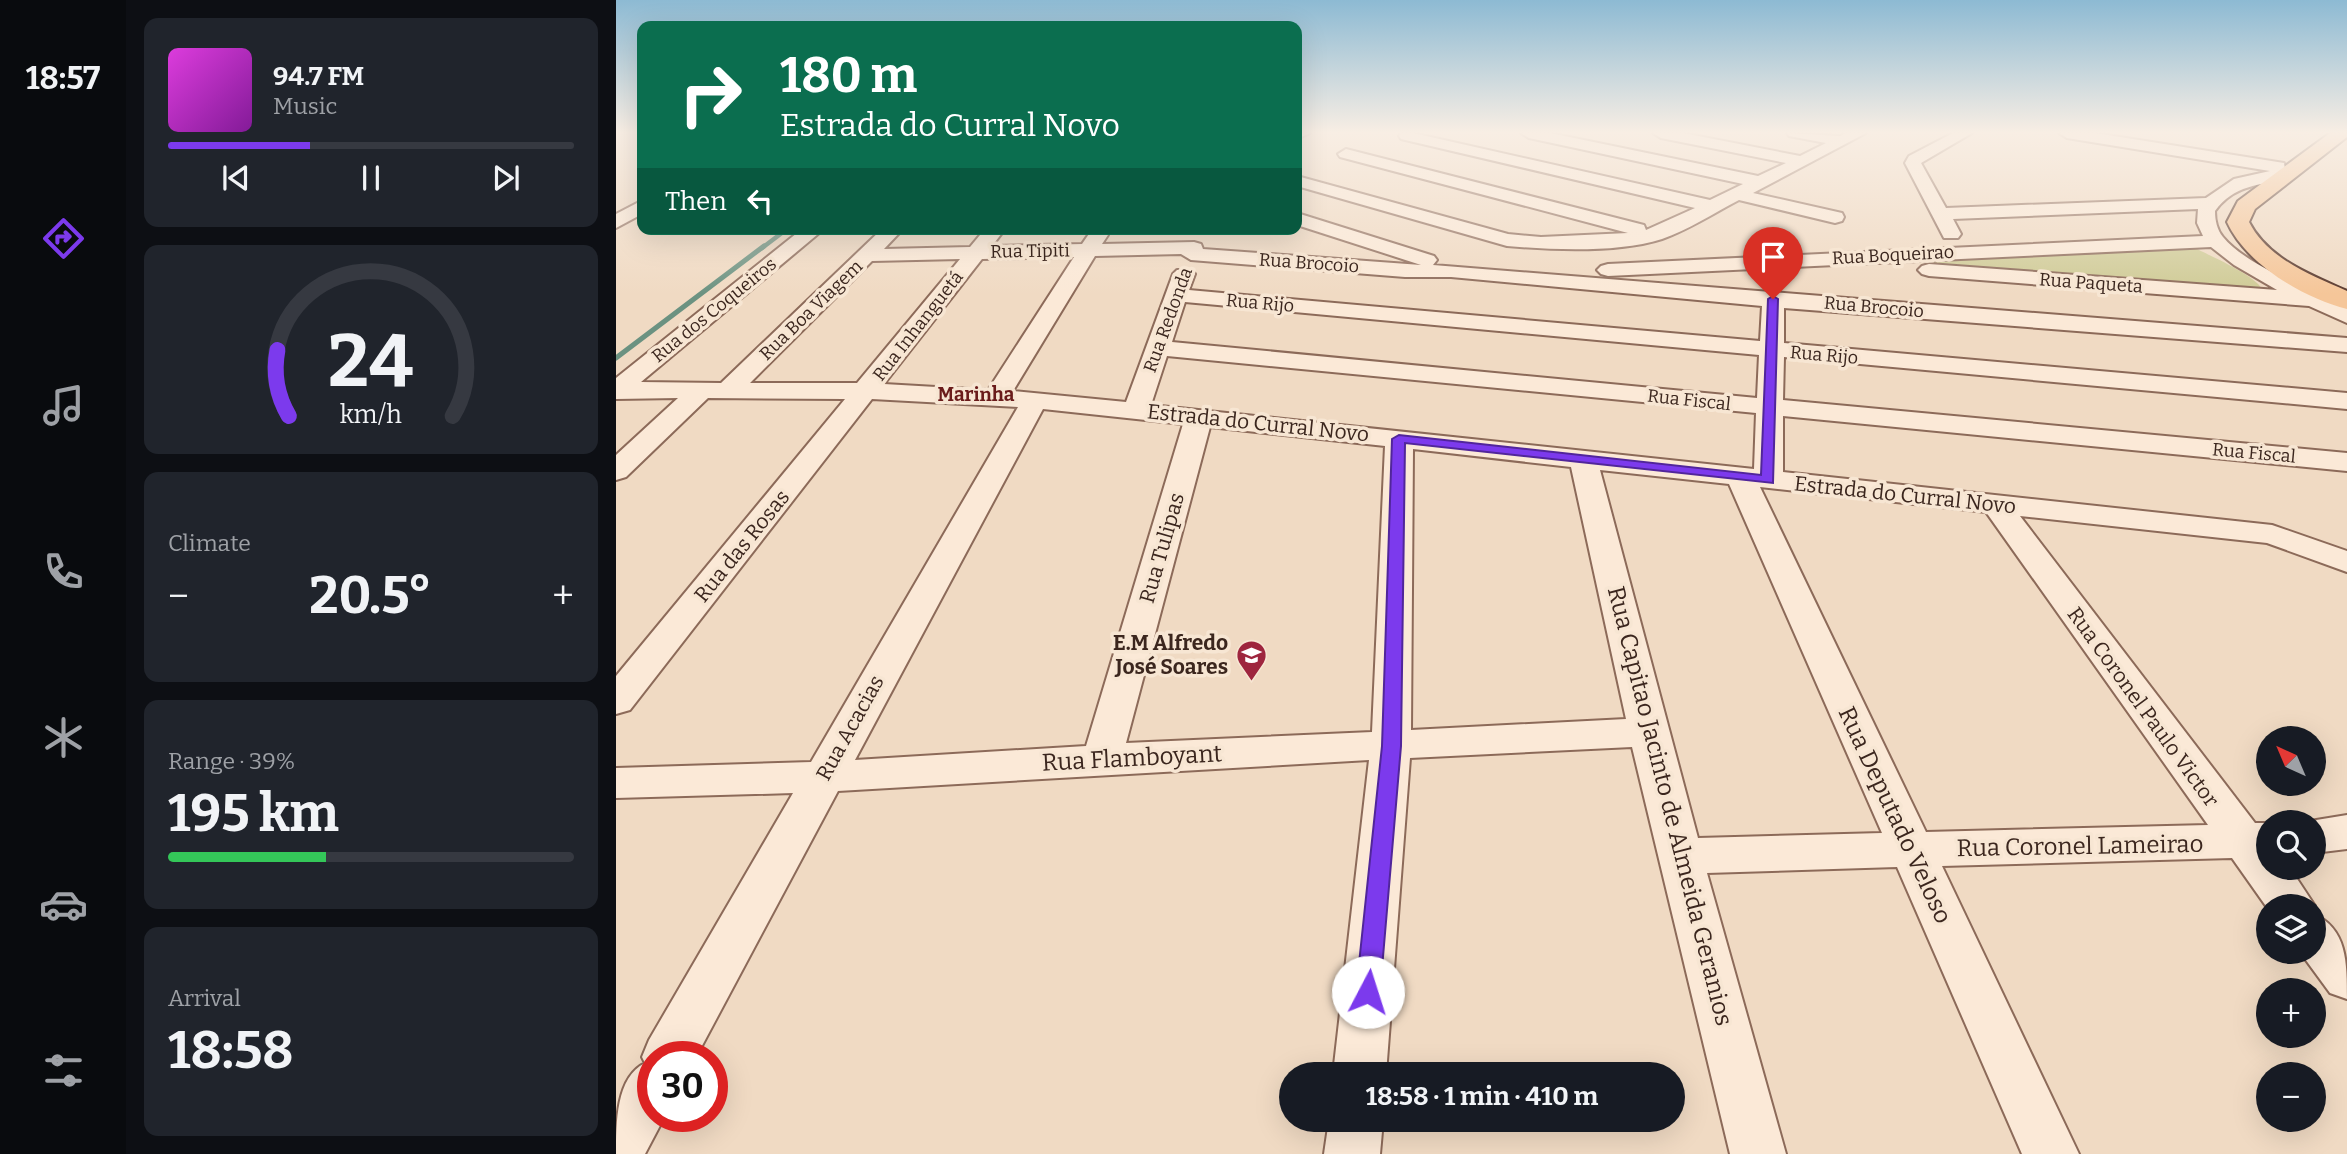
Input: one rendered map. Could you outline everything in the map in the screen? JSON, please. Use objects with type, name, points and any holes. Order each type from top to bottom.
[{"type":"main road","points":[[2270,187],[2246,206],[2238,222],[2241,234],[2264,257],[2347,301]]},
{"type":"street","points":[[1318,187],[1520,242],[1619,240],[1657,234],[1750,187]]},
{"type":"street","points":[[1465,187],[1657,234]]},
{"type":"street","points":[[1623,187],[1711,206]]},
{"type":"street","points":[[1925,187],[1960,251]]},
{"type":"street","points":[[2233,187],[2210,203],[2206,211],[2206,220],[2216,241],[2244,262],[2347,316]]},
{"type":"street","points":[[1736,194],[1835,217]]},
{"type":"street","points":[[1940,215],[2210,203]]},
{"type":"street","points":[[616,222],[637,209]]},
{"type":"street","points":[[1302,221],[1419,256],[1451,271]]},
{"type":"street","name":"Rua dos Coqueiros","points":[[617,390],[806,235]]},
{"type":"street","name":"Rua Boa Viagem","points":[[616,471],[715,391],[887,235]]},
{"type":"street","name":"Rua Inhanguetá","points":[[867,391],[990,235]]},
{"type":"street","points":[[996,398],[1097,235]]},
{"type":"street","name":"Rua Boqueirao","points":[[1529,277],[1620,269],[1960,251],[2216,241]]},
{"type":"street","name":"Rua Brocoio","points":[[1195,244],[1405,271],[1451,271],[1529,277],[1606,287],[2347,345]]},
{"type":"street","name":"Rua Tipiti","points":[[867,256],[1089,250],[1195,244]]},
{"type":"street","name":"Rua Redonda","points":[[1136,410],[1195,244]]},
{"type":"street","name":"Rua Paqueta","points":[[1868,257],[1941,272],[2316,300]]},
{"type":"street","name":"Rua Rijo","points":[[1176,295],[2347,401]]},
{"type":"street","points":[[1754,478],[1769,408],[1773,299]]},
{"type":"street","name":"Rua Fiscal","points":[[1157,348],[2347,462]]},
{"type":"street","name":"Estrada do Curral Novo","points":[[617,390],[867,391],[1035,400],[2347,541]]},
{"type":"street","name":"Rua das Rosas","points":[[616,701],[867,391]]},
{"type":"street","name":"Rua Acacias","points":[[677,1041],[1035,400]]},
{"type":"street","name":"Rua Tulipas","points":[[1102,759],[1199,417]]},
{"type":"street","points":[[1361,1062],[1391,746],[1399,439]]},
{"type":"street","name":"Rua Capitao Jacinto de Almeida Geranios","points":[[1583,458],[1648,732],[1683,856],[1758,1154]]},
{"type":"street","name":"Rua Deputado Veloso","points":[[1754,478],[1911,850],[2051,1154]]},
{"type":"street","name":"Rua Coronel Paulo Victor","points":[[1996,505],[2255,841],[2285,894]]},
{"type":"street","name":"Estrada do Curral Novo","points":[[2272,534],[2347,562]]},
{"type":"street","name":"Rua Flamboyant","points":[[616,783],[823,777],[1102,759],[1648,732]]},
{"type":"street","points":[[2326,834],[2347,832]]},
{"type":"street","name":"Rua Coronel Lameirao","points":[[1683,856],[2255,841]]},
{"type":"street","points":[[2326,950],[2347,978]]},
{"type":"street","points":[[616,1151],[637,1114]]},
{"type":"street","points":[[1352,1154],[1355,1132]]},
{"type":"shaded area","points":[[2193,247],[2243,273],[2263,291],[1937,268],[1923,261],[1927,256]]},
{"type":"waterway","points":[[762,248],[779,235]]},
{"type":"waterway","points":[[616,358],[764,246]]},
{"type":"place","name":"E.M Alfredo José Soares","points":[[1251,682]]},
{"type":"district","name":"Marinha","points":[[976,394]]},
{"type":"route","points":[[1368,992],[1391,746],[1399,439],[1768,480],[1773,299]]}]
